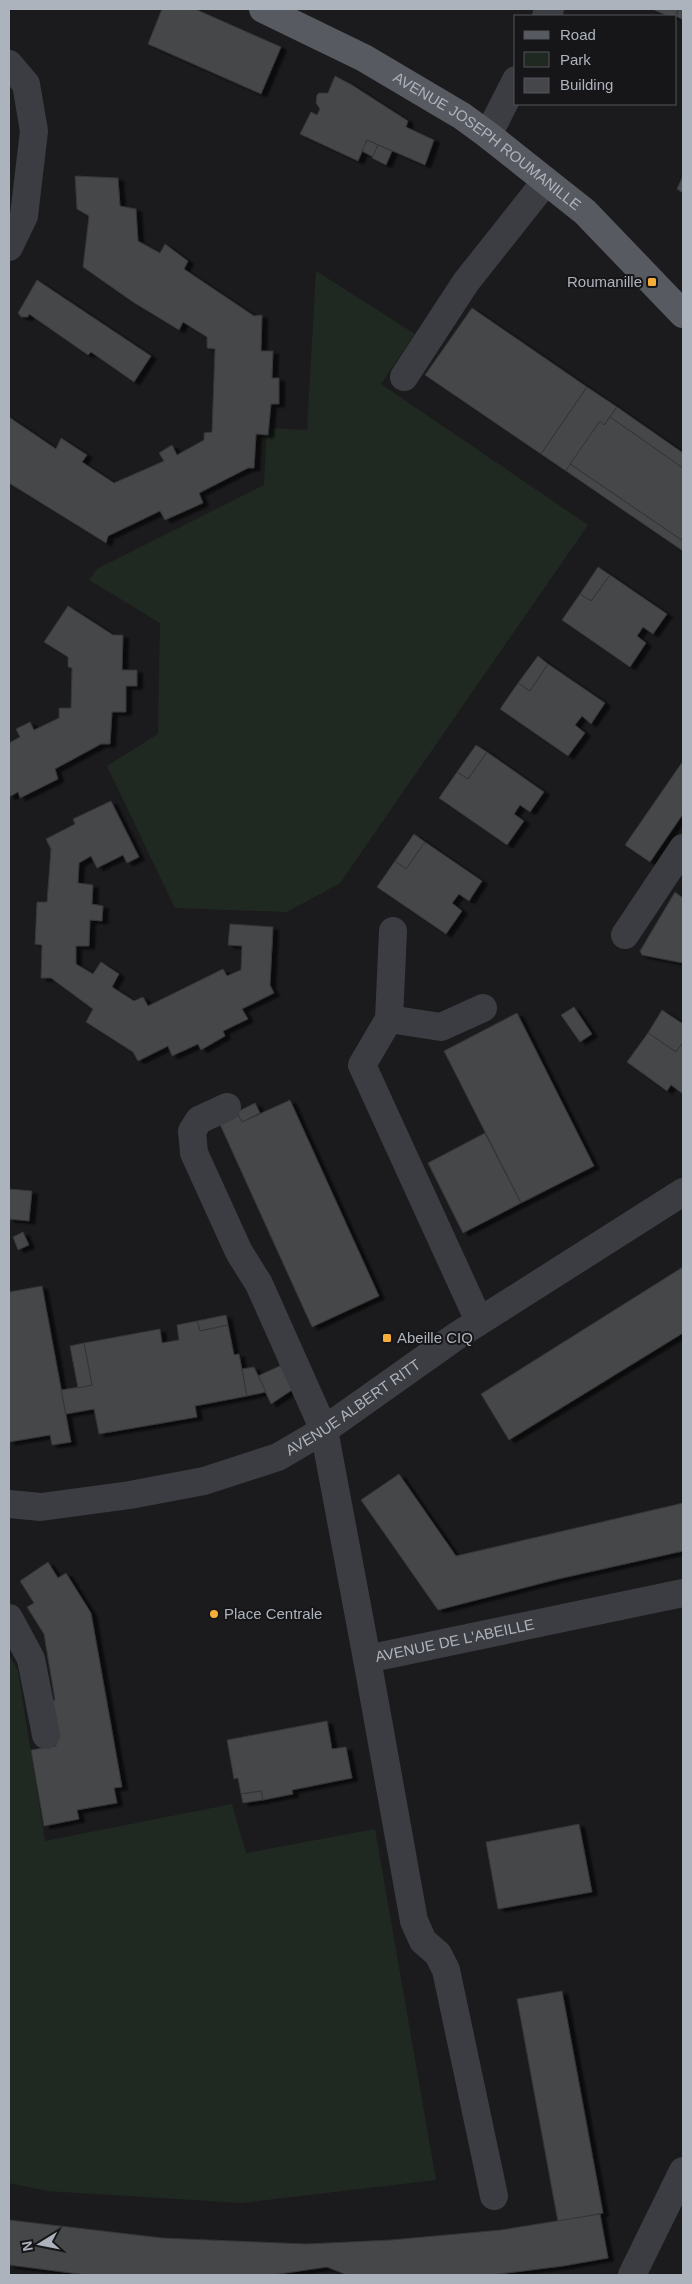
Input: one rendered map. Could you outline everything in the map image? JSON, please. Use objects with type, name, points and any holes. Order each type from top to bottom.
[{"type":"main road","name":"AVENUE JOSEPH ROUMANILLE","points":[[262,9],[364,58],[462,116],[585,212],[683,314]]},
{"type":"street","points":[[9,64],[26,84],[34,131],[24,216],[9,247]]},
{"type":"street","points":[[488,135],[514,84]]},
{"type":"street","points":[[404,377],[466,282],[546,181]]},
{"type":"street","points":[[625,935],[683,848]]},
{"type":"street","points":[[393,931],[389,1019],[362,1065],[479,1321]]},
{"type":"street","points":[[389,1019],[441,1027],[483,1008]]},
{"type":"street","name":"AVENUE DE L'ABEILLE","points":[[227,1107],[199,1120],[192,1131],[194,1153],[239,1252],[259,1284],[324,1430],[368,1659],[683,1593]]},
{"type":"street","name":"AVENUE ALBERT RITT","points":[[9,1505],[41,1507],[130,1495],[204,1481],[278,1457],[324,1430],[479,1321],[683,1192]]},
{"type":"street","points":[[9,1618],[31,1659],[46,1735]]},
{"type":"street","points":[[368,1659],[414,1921],[423,1940],[438,1954],[446,1970],[494,2196]]},
{"type":"street","points":[[632,2275],[683,2171]]},
{"type":"green space","points":[[316,271],[415,334],[381,384],[588,525],[340,883],[287,912],[175,908],[107,766],[158,734],[160,623],[89,580],[97,569],[264,485],[267,428],[307,430]]},
{"type":"green space","points":[[9,1655],[18,1671],[45,1841],[232,1804],[246,1853],[375,1829],[436,2180],[241,2203],[47,2191],[9,2183]]},
{"type":"building","points":[[162,9],[195,9],[281,47],[261,94],[148,44]]},
{"type":"building","points":[[652,9],[679,9],[676,15],[666,15]]},
{"type":"building","points":[[679,9],[683,9],[683,20],[676,15]]},
{"type":"building","points":[[335,76],[408,121],[406,127],[434,140],[425,165],[367,140],[358,161],[300,134],[311,112],[317,115],[320,109],[316,103],[317,95],[319,93],[328,93]]},
{"type":"building","points":[[367,140],[378,145],[373,157],[362,151]]},
{"type":"building","points":[[378,145],[392,151],[386,165],[372,158]]},
{"type":"building","points":[[75,176],[118,178],[120,206],[136,209],[138,241],[160,253],[165,244],[188,261],[184,269],[254,316],[262,315],[261,351],[273,351],[272,378],[279,378],[279,404],[271,404],[268,435],[256,434],[254,468],[248,468],[199,493],[203,503],[165,520],[160,511],[108,536],[106,543],[9,483],[9,417],[56,449],[61,438],[87,455],[82,462],[114,483],[164,461],[159,453],[172,445],[177,455],[204,440],[204,433],[212,432],[215,349],[207,348],[207,337],[183,322],[179,330],[133,302],[83,267],[89,216],[77,209]]},
{"type":"building","points":[[683,176],[683,193],[677,189]]},
{"type":"building","points":[[37,280],[151,356],[134,382],[91,352],[88,355],[29,314],[28,317],[21,317],[18,313]]},
{"type":"building","points":[[472,308],[587,387],[541,454],[425,375]]},
{"type":"building","points":[[587,387],[617,407],[604,425],[600,421],[566,471],[541,454]]},
{"type":"building","points":[[617,407],[683,453],[683,468],[610,417]]},
{"type":"building","points":[[610,417],[683,468],[683,541],[570,464],[600,421],[604,425]]},
{"type":"building","points":[[570,464],[683,541],[683,551],[566,471]]},
{"type":"building","points":[[598,567],[610,575],[591,601],[580,594]]},
{"type":"building","points":[[610,575],[667,614],[653,634],[643,627],[637,636],[646,643],[630,667],[562,620],[580,594],[591,601]]},
{"type":"building","points":[[68,606],[113,635],[123,635],[122,670],[137,670],[137,686],[126,686],[126,712],[112,712],[110,744],[101,744],[55,769],[58,779],[20,798],[18,792],[9,797],[9,743],[20,737],[16,729],[30,722],[34,730],[59,718],[59,708],[71,708],[72,668],[68,667],[68,657],[44,642]]},
{"type":"building","points":[[538,656],[548,664],[530,691],[518,683]]},
{"type":"building","points":[[548,664],[605,703],[591,724],[582,716],[575,725],[585,733],[568,756],[500,709],[518,683],[530,691]]},
{"type":"building","points":[[476,745],[487,752],[468,779],[457,772]]},
{"type":"building","points":[[487,752],[544,792],[530,812],[520,805],[514,814],[524,821],[507,845],[439,798],[457,772],[468,779]]},
{"type":"building","points":[[683,761],[683,814],[650,862],[625,845]]},
{"type":"building","points":[[111,801],[139,857],[127,863],[123,855],[97,868],[91,856],[79,863],[78,883],[93,885],[92,904],[103,906],[102,921],[90,920],[89,946],[76,946],[76,964],[93,974],[101,962],[119,974],[112,987],[134,1001],[143,997],[148,1006],[223,969],[227,976],[241,970],[242,946],[228,945],[230,924],[273,927],[270,985],[274,993],[242,1009],[248,1019],[223,1031],[225,1036],[201,1050],[198,1044],[172,1056],[168,1046],[138,1061],[133,1052],[86,1022],[93,1009],[51,978],[41,978],[42,945],[35,944],[37,902],[47,902],[51,849],[46,839],[75,824],[73,819]]},
{"type":"building","points":[[414,834],[425,842],[406,869],[395,861]]},
{"type":"building","points":[[425,842],[482,881],[469,901],[459,894],[452,903],[462,911],[446,934],[377,887],[395,861],[406,869]]},
{"type":"building","points":[[675,892],[683,898],[683,963],[642,955],[640,951]]},
{"type":"building","points":[[574,1007],[592,1034],[580,1042],[561,1015]]},
{"type":"building","points":[[662,1010],[683,1024],[683,1042],[676,1052],[648,1033]]},
{"type":"building","points":[[517,1013],[594,1166],[521,1203],[444,1051]]},
{"type":"building","points":[[648,1033],[676,1052],[683,1042],[683,1094],[671,1085],[667,1091],[627,1062]]},
{"type":"building","points":[[290,1100],[379,1296],[312,1327],[218,1120],[237,1112],[242,1122]]},
{"type":"building","points":[[255,1103],[260,1113],[242,1122],[237,1112]]},
{"type":"building","points":[[485,1133],[521,1203],[463,1233],[428,1163]]},
{"type":"building","points":[[9,1189],[32,1191],[29,1221],[9,1219]]},
{"type":"building","points":[[23,1232],[29,1245],[18,1250],[13,1237]]},
{"type":"building","points":[[683,1267],[683,1333],[509,1440],[481,1394]]},
{"type":"building","points":[[42,1286],[71,1442],[52,1445],[50,1435],[9,1442],[9,1292]]},
{"type":"building","points":[[226,1315],[228,1325],[200,1331],[197,1321]]},
{"type":"building","points":[[197,1321],[200,1331],[228,1325],[234,1355],[239,1354],[247,1396],[195,1406],[197,1417],[99,1434],[94,1409],[66,1414],[61,1390],[92,1385],[84,1343],[160,1329],[162,1343],[179,1340],[177,1325]]},
{"type":"building","points":[[84,1343],[92,1385],[78,1388],[70,1346]]},
{"type":"building","points":[[284,1364],[295,1388],[271,1404],[258,1376]]},
{"type":"building","points":[[254,1367],[266,1392],[247,1396],[242,1369]]},
{"type":"building","points":[[399,1474],[456,1556],[683,1503],[683,1551],[558,1579],[438,1610],[361,1500]]},
{"type":"building","points":[[48,1562],[58,1578],[66,1573],[91,1613],[122,1787],[114,1788],[117,1803],[77,1810],[79,1819],[44,1826],[31,1750],[56,1746],[47,1701],[55,1700],[44,1634],[27,1607],[34,1603],[20,1581]]},
{"type":"building","points":[[327,1721],[332,1749],[346,1747],[352,1778],[292,1790],[293,1794],[263,1800],[261,1791],[241,1794],[238,1778],[234,1779],[227,1740]]},
{"type":"building","points":[[261,1791],[263,1800],[243,1803],[241,1794]]},
{"type":"building","points":[[579,1824],[592,1892],[498,1909],[486,1842]]},
{"type":"building","points":[[562,1991],[603,2213],[558,2222],[517,1999]]},
{"type":"building","points":[[600,2214],[608,2258],[491,2275],[347,2275],[327,2267],[272,2275],[87,2275],[9,2265],[9,2220],[162,2238],[306,2244],[391,2240],[501,2230]]},
{"type":"place","name":"Roumanille","points":[[652,282]]},
{"type":"place","name":"Abeille CIQ","points":[[387,1338]]},
{"type":"place","name":"Place Centrale","points":[[214,1614]]}]
